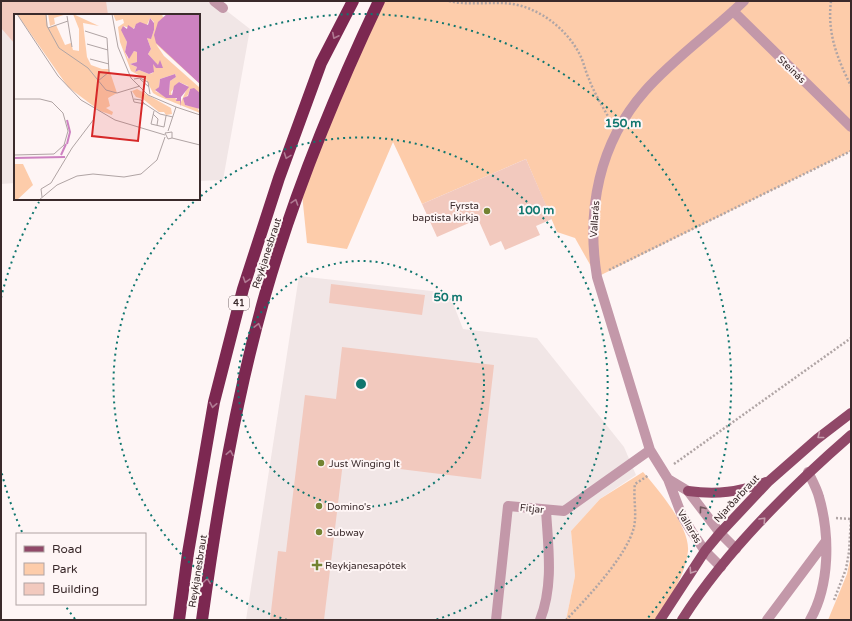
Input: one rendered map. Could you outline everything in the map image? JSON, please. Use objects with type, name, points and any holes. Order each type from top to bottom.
[{"type":"highway","name":"Reykjanesbraut","points":[[180,620],[188,553],[214,402],[243,289],[279,178],[321,63],[353,1]]},
{"type":"highway","name":"Reykjanesbraut","points":[[202,620],[211,555],[238,406],[265,295],[301,184],[344,75],[379,1]]},
{"type":"main road","name":"Njarðarbraut","points":[[660,620],[705,551],[720,533],[768,482],[817,439],[851,413]]},
{"type":"main road","points":[[682,620],[736,549],[808,472],[851,435]]},
{"type":"main road","points":[[688,490],[707,493],[726,493],[768,482]]},
{"type":"street","points":[[214,1],[223,8]]},
{"type":"street","name":"Vallarás","points":[[721,567],[705,551],[682,516],[668,479],[650,450],[596,276],[592,238],[594,199],[604,162],[616,133],[635,104],[653,82],[744,1]]},
{"type":"street","name":"Steinás","points":[[733,11],[851,127]]},
{"type":"street","name":"Fitjar","points":[[496,620],[508,506],[564,511],[650,450]]},
{"type":"street","points":[[808,472],[819,496],[825,525],[826,540],[826,558],[821,591],[810,620]]},
{"type":"street","name":"Vallarás","points":[[668,479],[688,490],[720,533],[736,549]]},
{"type":"street","points":[[540,620],[546,603],[549,559],[546,510]]},
{"type":"street","points":[[766,620],[826,540]]},
{"type":"path","points":[[449,1],[464,3],[500,2],[515,4],[543,15],[555,24],[573,43],[580,54],[589,80],[616,133]]},
{"type":"path","points":[[830,1],[832,44],[851,86]]},
{"type":"path","points":[[596,276],[851,150]]},
{"type":"path","points":[[673,465],[851,338]]},
{"type":"path","points":[[566,620],[616,562],[628,542],[634,527],[636,484],[649,475]]},
{"type":"path","points":[[831,606],[846,570],[849,552],[851,519]]},
{"type":"shaded area","points":[[1,1],[214,1],[250,29],[223,180],[200,181],[200,14],[14,14],[14,183],[1,184]]},
{"type":"shaded area","points":[[299,276],[449,293],[463,329],[537,338],[624,447],[636,475],[600,499],[571,531],[575,576],[566,620],[246,620]]},
{"type":"green space","points":[[382,1],[851,1],[851,151],[597,277],[575,238],[557,232],[526,159],[422,204],[393,142],[347,249],[307,243],[301,184]]},
{"type":"green space","points":[[643,472],[672,509],[679,520],[687,541],[688,551],[684,570],[676,587],[655,620],[566,620],[575,576],[571,531],[600,499]]},
{"type":"green space","points":[[851,555],[851,620],[828,620],[847,574]]},
{"type":"building","points":[[1,1],[106,1],[108,14],[14,14],[14,43],[1,28]]},
{"type":"building","name":"Fyrsta baptista kirkja","points":[[526,159],[552,219],[536,226],[540,235],[505,250],[501,241],[490,246],[478,219],[437,237],[422,204]]},
{"type":"building","points":[[331,284],[425,295],[422,315],[329,303]]},
{"type":"building","points":[[342,347],[494,365],[481,479],[343,462],[324,620],[270,620],[278,551],[286,552],[305,395],[336,399]]},
{"type":"place","name":"Fyrsta baptista kirkja","points":[[487,211]]},
{"type":"place","name":"Just Winging It","points":[[321,463]]},
{"type":"place","name":"Domino's","points":[[319,506]]},
{"type":"place","name":"Subway","points":[[319,532]]},
{"type":"place","name":"Reykjanesapótek","points":[[317,565]]}]
